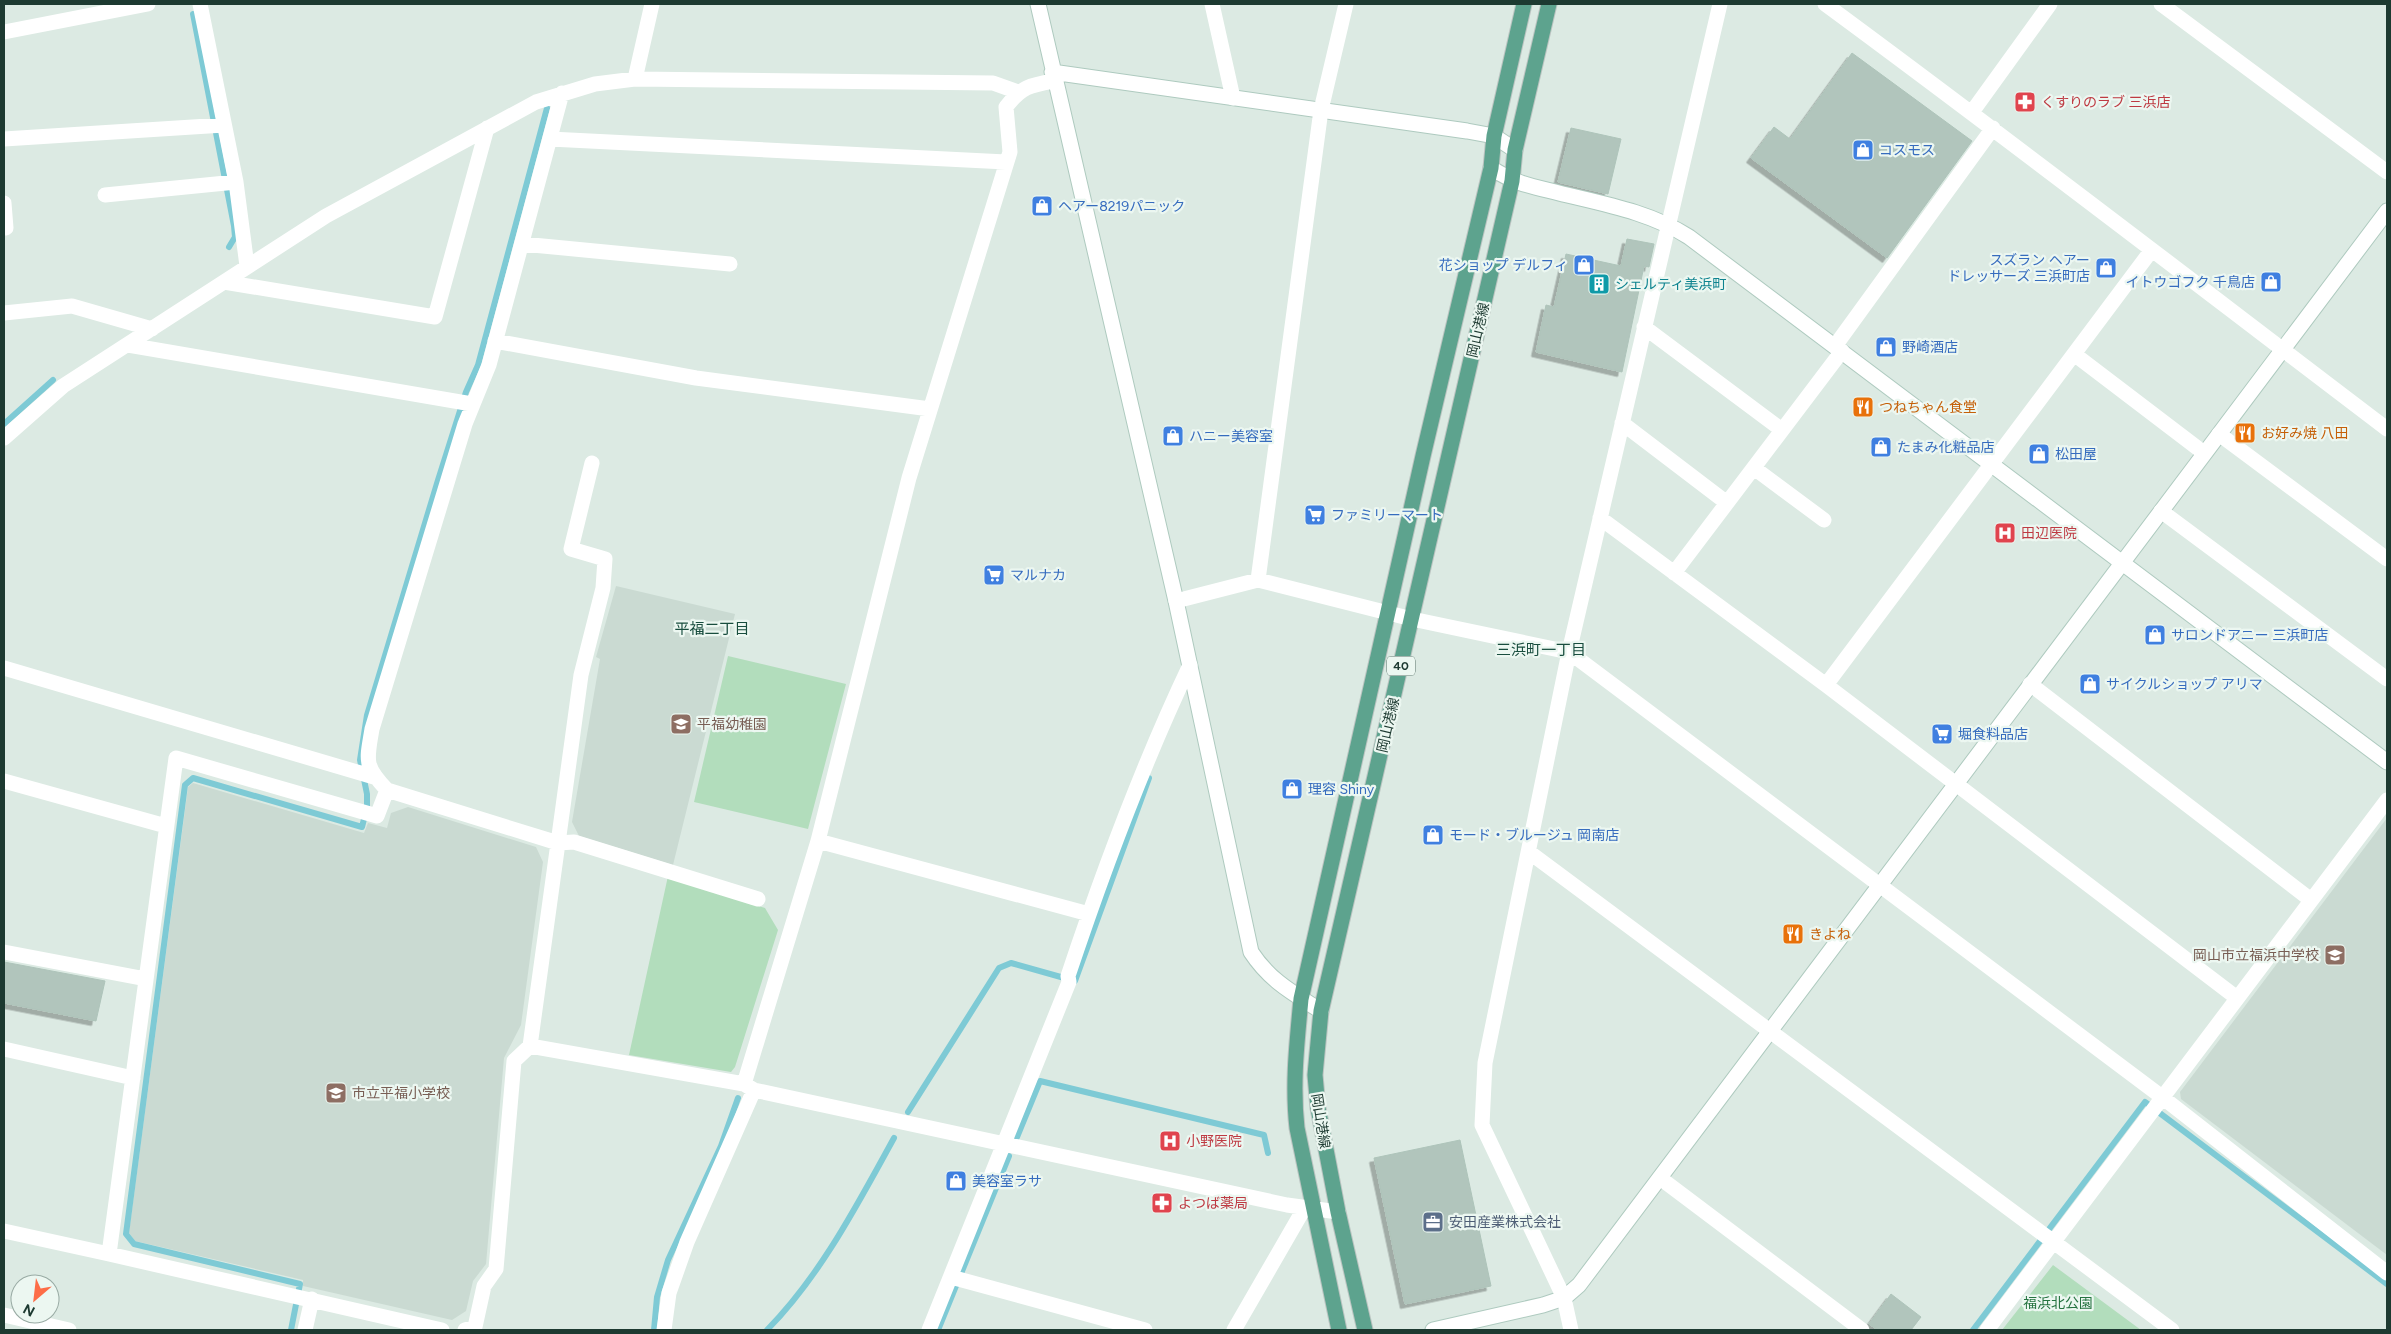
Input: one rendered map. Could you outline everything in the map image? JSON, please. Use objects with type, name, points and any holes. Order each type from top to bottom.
[{"type":"main road","name":"岡山港線","points":[[1339,1330],[1309,1208],[1297,1128],[1294,1100],[1301,998],[1491,168],[1494,136],[1524,4]]},
{"type":"main road","name":"岡山港線","points":[[1365,1330],[1338,1212],[1318,1108],[1315,1075],[1322,1011],[1512,181],[1515,150],[1549,4]]},
{"type":"street","points":[[4,32],[148,4]]},
{"type":"street","points":[[200,4],[218,125],[247,266]]},
{"type":"street","points":[[635,79],[652,4]]},
{"type":"street","points":[[1038,4],[1053,76],[1176,601],[1251,952],[1262,970],[1273,980],[1322,1011]]},
{"type":"street","points":[[1212,4],[1233,98]]},
{"type":"street","points":[[1258,580],[1321,110],[1346,4]]},
{"type":"street","points":[[1571,1330],[1564,1298],[1482,1125],[1485,1063],[1569,652],[1720,4]]},
{"type":"street","points":[[1826,4],[1972,112],[2151,251],[2387,429]]},
{"type":"street","points":[[1972,112],[2050,4]]},
{"type":"street","points":[[2161,4],[2387,172]]},
{"type":"street","points":[[664,1330],[669,1293],[687,1242],[749,1087],[818,841],[909,478],[1010,152],[1006,107],[1018,92],[1053,76],[1233,98],[1494,136],[1515,150]]},
{"type":"street","points":[[4,438],[63,386],[326,216],[536,102],[562,93],[595,84],[635,79],[994,83],[1018,92]]},
{"type":"street","points":[[367,774],[367,760],[372,728],[465,403],[489,365],[562,93]]},
{"type":"street","points":[[4,139],[218,125]]},
{"type":"street","points":[[224,282],[435,317],[487,128]]},
{"type":"street","points":[[1674,573],[1782,430],[1992,128]]},
{"type":"street","points":[[550,138],[1006,162]]},
{"type":"street","points":[[1491,168],[1512,181],[1638,213],[1668,224],[1716,256],[2387,762]]},
{"type":"street","points":[[105,194],[229,183]]},
{"type":"street","points":[[4,205],[6,228]]},
{"type":"street","points":[[1433,1330],[1564,1298],[1579,1285],[2387,211]]},
{"type":"street","points":[[522,244],[730,264]]},
{"type":"street","points":[[1826,685],[2151,251]]},
{"type":"street","points":[[4,313],[72,306],[152,329]]},
{"type":"street","points":[[1644,327],[1782,430]]},
{"type":"street","points":[[495,340],[696,378],[930,408]]},
{"type":"street","points":[[128,345],[465,403]]},
{"type":"street","points":[[2074,354],[2204,453]]},
{"type":"street","points":[[1622,423],[1727,503]]},
{"type":"street","points":[[2219,434],[2387,559]]},
{"type":"street","points":[[465,1330],[475,1327],[484,1286],[496,1268],[514,1061],[530,1046],[581,675],[602,588],[604,559],[571,549],[592,463]]},
{"type":"street","points":[[1754,468],[1824,520]]},
{"type":"street","points":[[2161,512],[2387,679]]},
{"type":"street","points":[[1600,518],[1826,685],[2238,998]]},
{"type":"street","points":[[1176,601],[1258,580],[1412,619],[1569,652],[1879,886],[2156,1104],[2387,1273]]},
{"type":"street","points":[[929,1330],[957,1279],[1155,738],[1190,666]]},
{"type":"street","points":[[4,668],[367,774],[386,790],[558,843],[574,842],[758,899]]},
{"type":"street","points":[[2030,684],[2311,900]]},
{"type":"street","points":[[110,1254],[176,758],[377,816],[386,790]]},
{"type":"street","points":[[4,781],[166,826]]},
{"type":"street","points":[[1987,1330],[2047,1238],[2156,1104],[2387,800]]},
{"type":"street","points":[[818,841],[1089,914]]},
{"type":"street","points":[[1529,852],[2172,1330]]},
{"type":"street","points":[[4,952],[146,978]]},
{"type":"street","points":[[530,1046],[749,1087],[1005,1144],[1309,1208],[1338,1212]]},
{"type":"street","points":[[4,1049],[132,1078]]},
{"type":"street","points":[[1660,1178],[1862,1330]]},
{"type":"street","points":[[1234,1330],[1309,1208]]},
{"type":"street","points":[[4,1231],[442,1330]]},
{"type":"street","points":[[957,1279],[1145,1330]]},
{"type":"street","points":[[302,1297],[306,1330]]},
{"type":"street","points":[[4,1315],[69,1330]]},
{"type":"shaded area","points":[[616,586],[735,614],[673,865],[579,836],[572,822],[600,659],[596,657]]},
{"type":"shaded area","points":[[193,783],[364,833],[368,823],[387,828],[391,813],[408,807],[536,847],[543,862],[521,1025],[504,1058],[486,1264],[473,1281],[466,1311],[452,1320],[303,1286],[303,1280],[135,1241],[129,1233],[188,787]]},
{"type":"shaded area","name":"岡山市立福浜中学校","points":[[2387,818],[2387,1255],[2181,1099],[2180,1092]]},
{"type":"green space","points":[[728,656],[846,684],[808,829],[694,802]]},
{"type":"green space","points":[[668,876],[765,908],[778,930],[735,1067],[731,1072],[629,1055]]},
{"type":"green space","name":"福浜北公園","points":[[2053,1265],[2141,1330],[2002,1330]]},
{"type":"building","name":"コスモス","points":[[1852,53],[1972,141],[1887,258],[1751,158],[1774,127],[1790,139]]},
{"type":"building","points":[[1571,128],[1621,139],[1608,194],[1558,182]]},
{"type":"building","points":[[1627,239],[1654,244],[1649,267],[1644,266],[1622,372],[1536,352],[1546,305],[1554,307],[1566,254],[1621,266]]},
{"type":"building","points":[[4,962],[105,981],[96,1021],[4,1003]]},
{"type":"building","name":"安田産業株式会社","points":[[1460,1140],[1491,1286],[1405,1304],[1374,1158]]},
{"type":"building","points":[[1891,1294],[1921,1317],[1911,1330],[1878,1330],[1869,1324]]},
{"type":"waterway","points":[[193,14],[234,226],[235,237],[229,247]]},
{"type":"waterway","points":[[291,1330],[300,1284],[134,1244],[126,1234],[185,785],[193,778],[362,827],[367,807],[367,794],[360,760],[367,715],[438,480],[466,392],[478,365],[547,108]]},
{"type":"waterway","points":[[4,424],[53,380]]},
{"type":"waterway","points":[[908,1112],[999,968],[1011,963],[1075,981],[1149,778]]},
{"type":"waterway","points":[[1017,1137],[1040,1081],[1264,1135],[1268,1153]]},
{"type":"waterway","points":[[654,1330],[657,1297],[668,1260],[721,1146],[738,1098]]},
{"type":"waterway","points":[[1973,1330],[2145,1102],[2387,1284]]},
{"type":"waterway","points":[[767,1330],[786,1309],[821,1263],[852,1214],[894,1138]]},
{"type":"waterway","points":[[938,1330],[1009,1156]]},
{"type":"place","name":"くすりのラブ 三浜店","points":[[2025,102]]},
{"type":"place","name":"コスモス","points":[[1863,150]]},
{"type":"place","name":"ヘアー8219パニック","points":[[1042,206]]},
{"type":"place","name":"花ショップ デルフィ","points":[[1584,265]]},
{"type":"place","name":"スズラン ヘアー ドレッサーズ 三浜町店","points":[[2106,268]]},
{"type":"place","name":"イトウゴフク 千鳥店","points":[[2271,282]]},
{"type":"place","name":"シェルティ美浜町","points":[[1599,284]]},
{"type":"place","name":"野崎酒店","points":[[1886,347]]},
{"type":"place","name":"つねちゃん食堂","points":[[1863,407]]},
{"type":"place","name":"お好み焼 八田","points":[[2245,433]]},
{"type":"place","name":"ハニー美容室","points":[[1173,436]]},
{"type":"place","name":"たまみ化粧品店","points":[[1881,447]]},
{"type":"place","name":"松田屋","points":[[2039,454]]},
{"type":"place","name":"ファミリーマート","points":[[1315,515]]},
{"type":"place","name":"田辺医院","points":[[2005,533]]},
{"type":"place","name":"マルナカ","points":[[994,575]]},
{"type":"place","name":"サロンドアニー 三浜町店","points":[[2155,635]]},
{"type":"place","name":"サイクルショップ アリマ","points":[[2090,684]]},
{"type":"place","name":"平福幼稚園","points":[[681,724]]},
{"type":"place","name":"堀食料品店","points":[[1942,734]]},
{"type":"place","name":"理容 Shiny","points":[[1292,789]]},
{"type":"place","name":"モード・ブルージュ 岡南店","points":[[1433,835]]},
{"type":"place","name":"きよね","points":[[1793,934]]},
{"type":"place","name":"岡山市立福浜中学校","points":[[2335,955]]},
{"type":"place","name":"市立平福小学校","points":[[336,1093]]},
{"type":"place","name":"小野医院","points":[[1170,1141]]},
{"type":"place","name":"美容室ラサ","points":[[956,1181]]},
{"type":"place","name":"よつば薬局","points":[[1162,1203]]},
{"type":"place","name":"安田産業株式会社","points":[[1433,1222]]},
{"type":"district","name":"平福二丁目","points":[[712,629]]},
{"type":"district","name":"三浜町一丁目","points":[[1541,650]]}]
